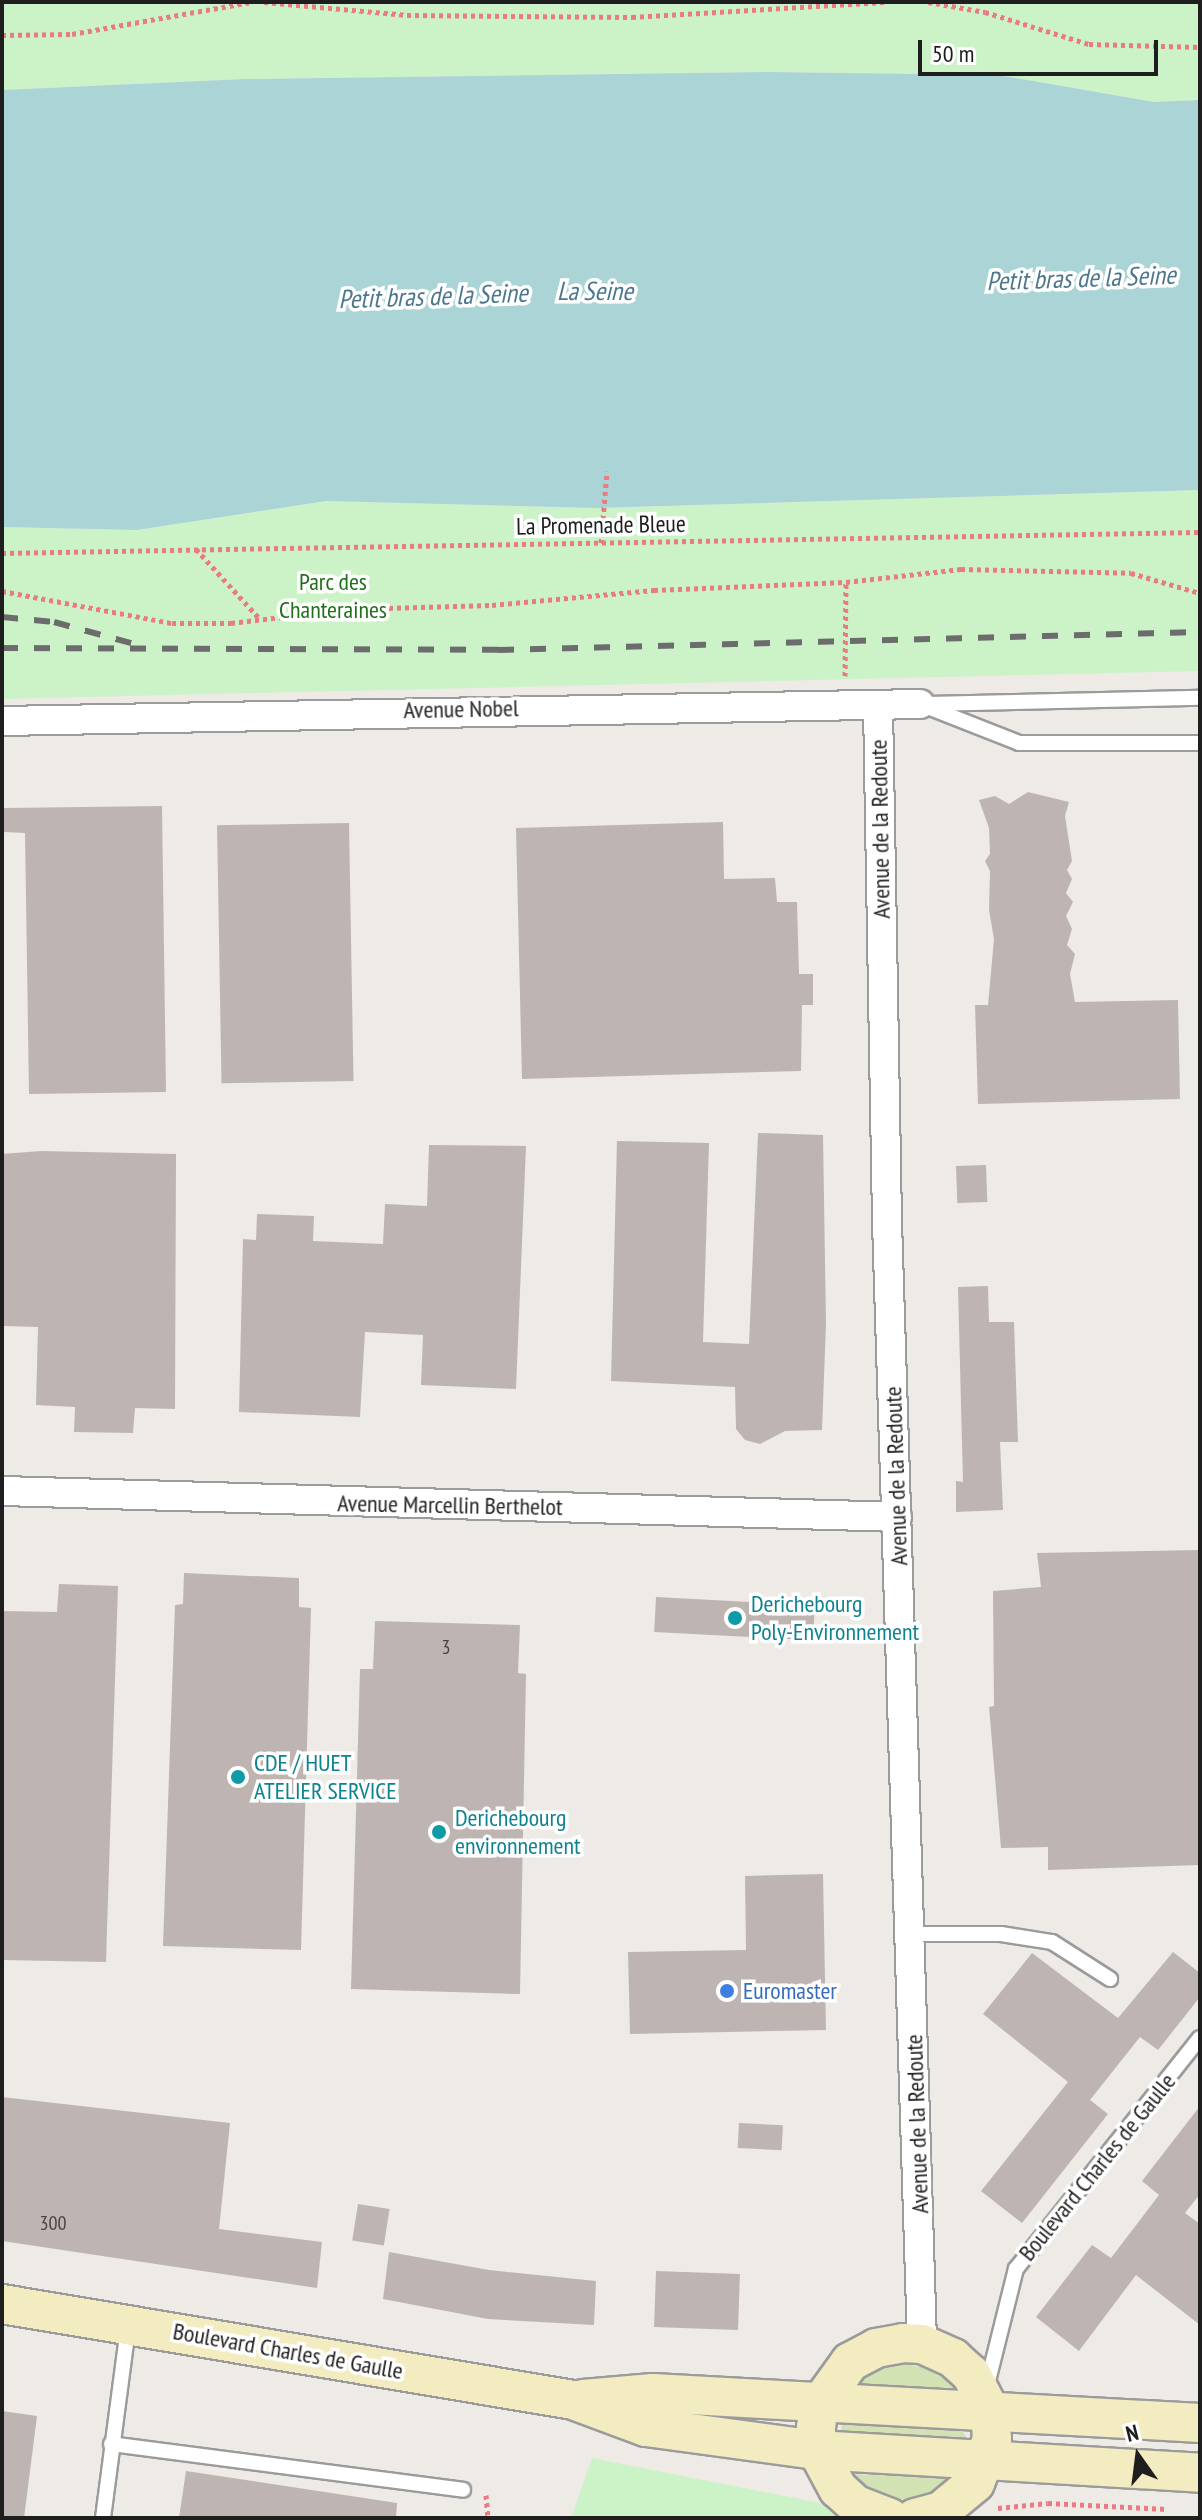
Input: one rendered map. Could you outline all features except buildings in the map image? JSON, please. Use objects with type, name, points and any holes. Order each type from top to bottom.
[{"type":"main road","name":"Boulevard Charles de Gaulle","points":[[2,2304],[573,2400],[646,2427],[817,2450],[1200,2473]]},
{"type":"main road","points":[[865,2514],[838,2489],[817,2450],[819,2405],[850,2362],[876,2348],[922,2344],[953,2358],[988,2403]]},
{"type":"main road","name":"Boulevard Charles de Gaulle","points":[[573,2400],[653,2393],[819,2405],[988,2403],[1200,2423]]},
{"type":"main road","name":"Boulevard Charles de Gaulle","points":[[915,2518],[953,2504],[975,2483],[987,2459],[988,2403]]},
{"type":"street","name":"Avenue Nobel","points":[[2,721],[920,704]]},
{"type":"street","name":"Avenue de la Redoute","points":[[878,705],[897,1517],[922,2344]]},
{"type":"street","name":"Avenue Marcellin Berthelot","points":[[2,1491],[897,1517]]},
{"type":"lane","points":[[920,704],[1200,698]]},
{"type":"lane","points":[[920,704],[1019,743],[1200,743]]},
{"type":"lane","points":[[910,1934],[1001,1934],[1052,1942],[1110,1979]]},
{"type":"lane","name":"Boulevard Charles de Gaulle","points":[[988,2403],[1016,2269],[1200,2038]]},
{"type":"lane","points":[[103,2518],[129,2323]]},
{"type":"lane","points":[[111,2444],[463,2490]]},
{"type":"path","points":[[2,35],[72,34],[251,2]]},
{"type":"path","points":[[264,2],[407,15],[632,17],[885,2]]},
{"type":"path","points":[[928,2],[985,12],[1089,44],[1200,47]]},
{"type":"path","points":[[601,543],[607,471]]},
{"type":"path","name":"La Promenade Bleue","points":[[2,553],[1200,532]]},
{"type":"path","points":[[196,549],[259,619]]},
{"type":"path","points":[[2,591],[172,623],[259,619],[349,609],[492,605],[654,590],[846,582],[939,570],[1095,572],[1160,578],[1200,593]]},
{"type":"path","points":[[845,705],[846,582]]},
{"type":"path","points":[[953,2504],[1169,2509]]},
{"type":"green space","points":[[2,2],[1200,2],[1200,100],[1154,102],[998,75],[767,72],[245,79],[2,90]]},
{"type":"green space","name":"Parc des Chanteraines","points":[[1200,490],[1200,671],[2,699],[2,527],[137,530],[326,501],[595,508]]},
{"type":"green space","points":[[904,2363],[936,2371],[956,2388],[854,2385],[874,2371]]},
{"type":"green space","points":[[842,2424],[961,2429],[967,2438],[859,2435],[841,2432]]},
{"type":"green space","points":[[592,2458],[820,2503],[842,2518],[571,2518]]},
{"type":"green space","points":[[848,2474],[949,2478],[952,2481],[927,2497],[889,2500],[864,2491]]},
{"type":"water","name":"La Seine","points":[[767,72],[998,75],[1154,102],[1200,100],[1200,490],[595,508],[326,501],[137,530],[2,527],[2,90],[245,79]]},
{"type":"railway","points":[[2,617],[54,622],[131,643]]},
{"type":"railway","points":[[2,648],[498,650],[1200,632]]},
{"type":"place","name":"Derichebourg Poly-Environnement","points":[[735,1618]]},
{"type":"place","name":"CDE / HUET ATELIER SERVICE","points":[[238,1777]]},
{"type":"place","name":"Derichebourg environnement","points":[[439,1832]]},
{"type":"place","name":"Euromaster","points":[[727,1991]]},
{"type":"water label","name":"Petit bras de la Seine","points":[[1081,278]]},
{"type":"water label","name":"Petit bras de la Seine","points":[[433,296]]}]
